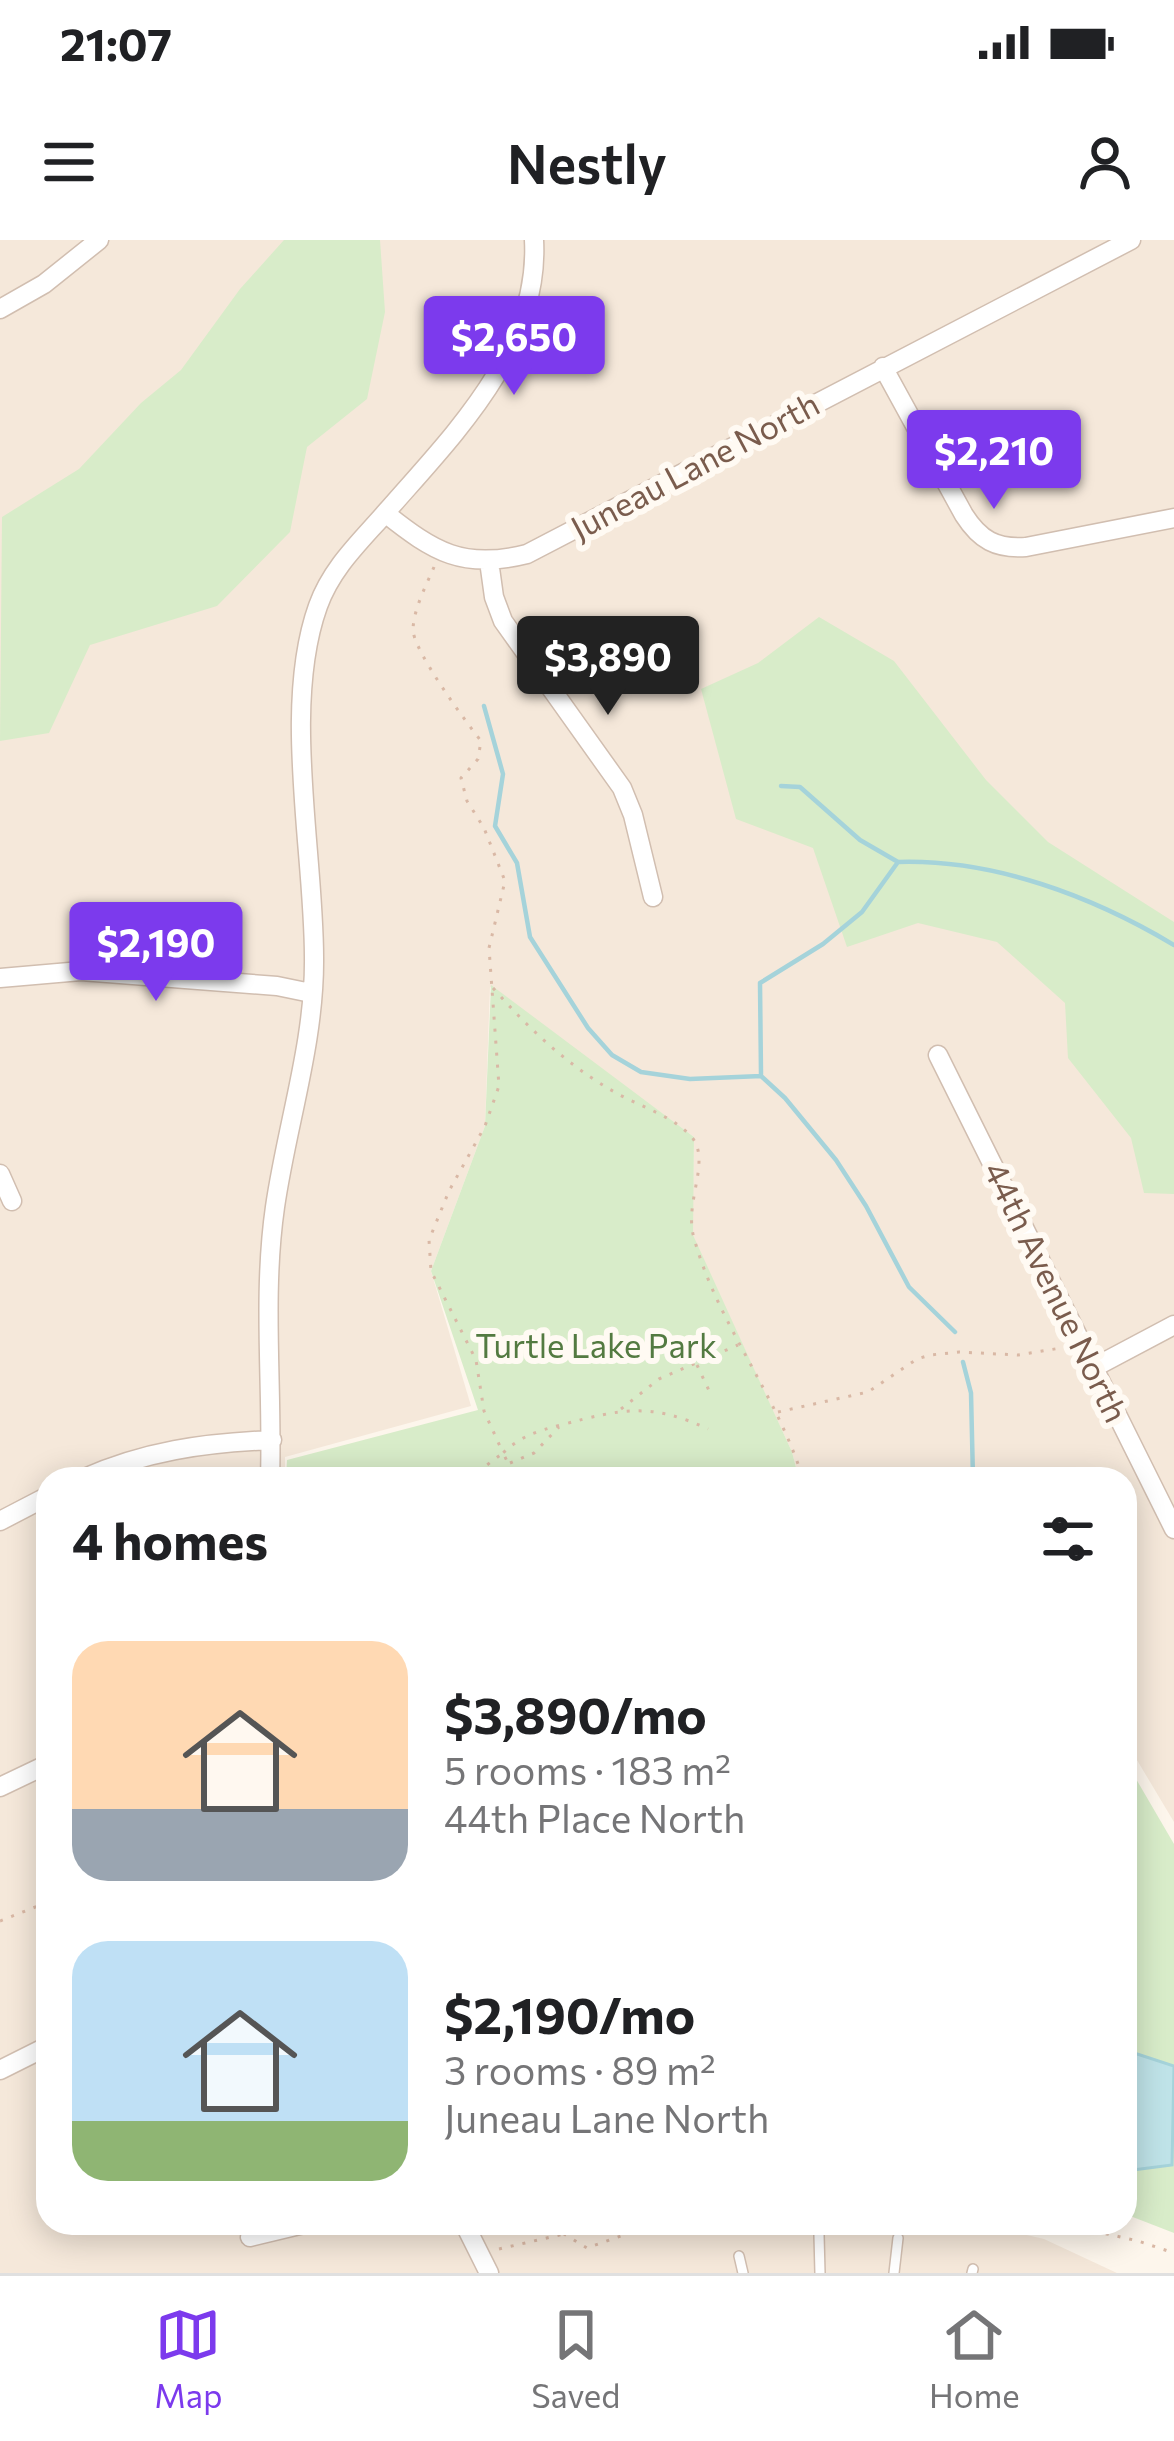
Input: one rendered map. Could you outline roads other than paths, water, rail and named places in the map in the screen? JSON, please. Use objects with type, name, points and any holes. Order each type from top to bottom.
[{"type":"street","points":[[0,309],[44,284],[98,240]]},
{"type":"street","points":[[271,1467],[274,1209],[304,1060],[314,961],[300,728],[310,634],[332,575],[482,397],[504,364],[531,288],[534,240]]},
{"type":"street","name":"Juneau Lane North","points":[[386,513],[441,553],[465,560],[527,554],[1131,240]]},
{"type":"street","points":[[884,367],[964,515],[989,543],[1026,547],[1174,518]]},
{"type":"street","points":[[490,561],[502,621],[622,788],[653,897]]},
{"type":"street","points":[[0,978],[81,971],[277,986],[311,993]]},
{"type":"street","name":"44th Avenue North","points":[[938,1055],[1174,1529]]},
{"type":"street","points":[[0,1174],[12,1201]]},
{"type":"street","points":[[1093,1368],[1174,1325]]},
{"type":"street","points":[[109,1467],[171,1448],[272,1440]]},
{"type":"street","points":[[0,1521],[36,1502]]},
{"type":"street","points":[[0,1787],[36,1770]]},
{"type":"street","points":[[0,2070],[36,2052]]},
{"type":"street","points":[[250,2237],[258,2235]]},
{"type":"street","points":[[470,2235],[485,2266]]},
{"type":"lane","points":[[819,2235],[820,2273]]},
{"type":"lane","points":[[894,2273],[898,2238]]},
{"type":"lane","points":[[739,2256],[743,2273]]},
{"type":"water","points":[[1137,2054],[1174,2066],[1172,2165],[1137,2169]]},
{"type":"waterway","points":[[484,706],[503,774],[495,826],[517,863],[530,937],[588,1028],[612,1055],[641,1072],[690,1079],[761,1076],[836,1160],[909,1287],[955,1332]]},
{"type":"waterway","points":[[781,786],[800,787],[860,840],[898,862]]},
{"type":"waterway","points":[[761,1074],[760,983],[823,944],[862,912],[898,862],[970,867],[1041,884],[1110,911],[1174,945]]},
{"type":"waterway","points":[[963,1362],[971,1393],[973,1467]]},
{"type":"park label","name":"Turtle Lake Park","points":[[596,1346]]}]
